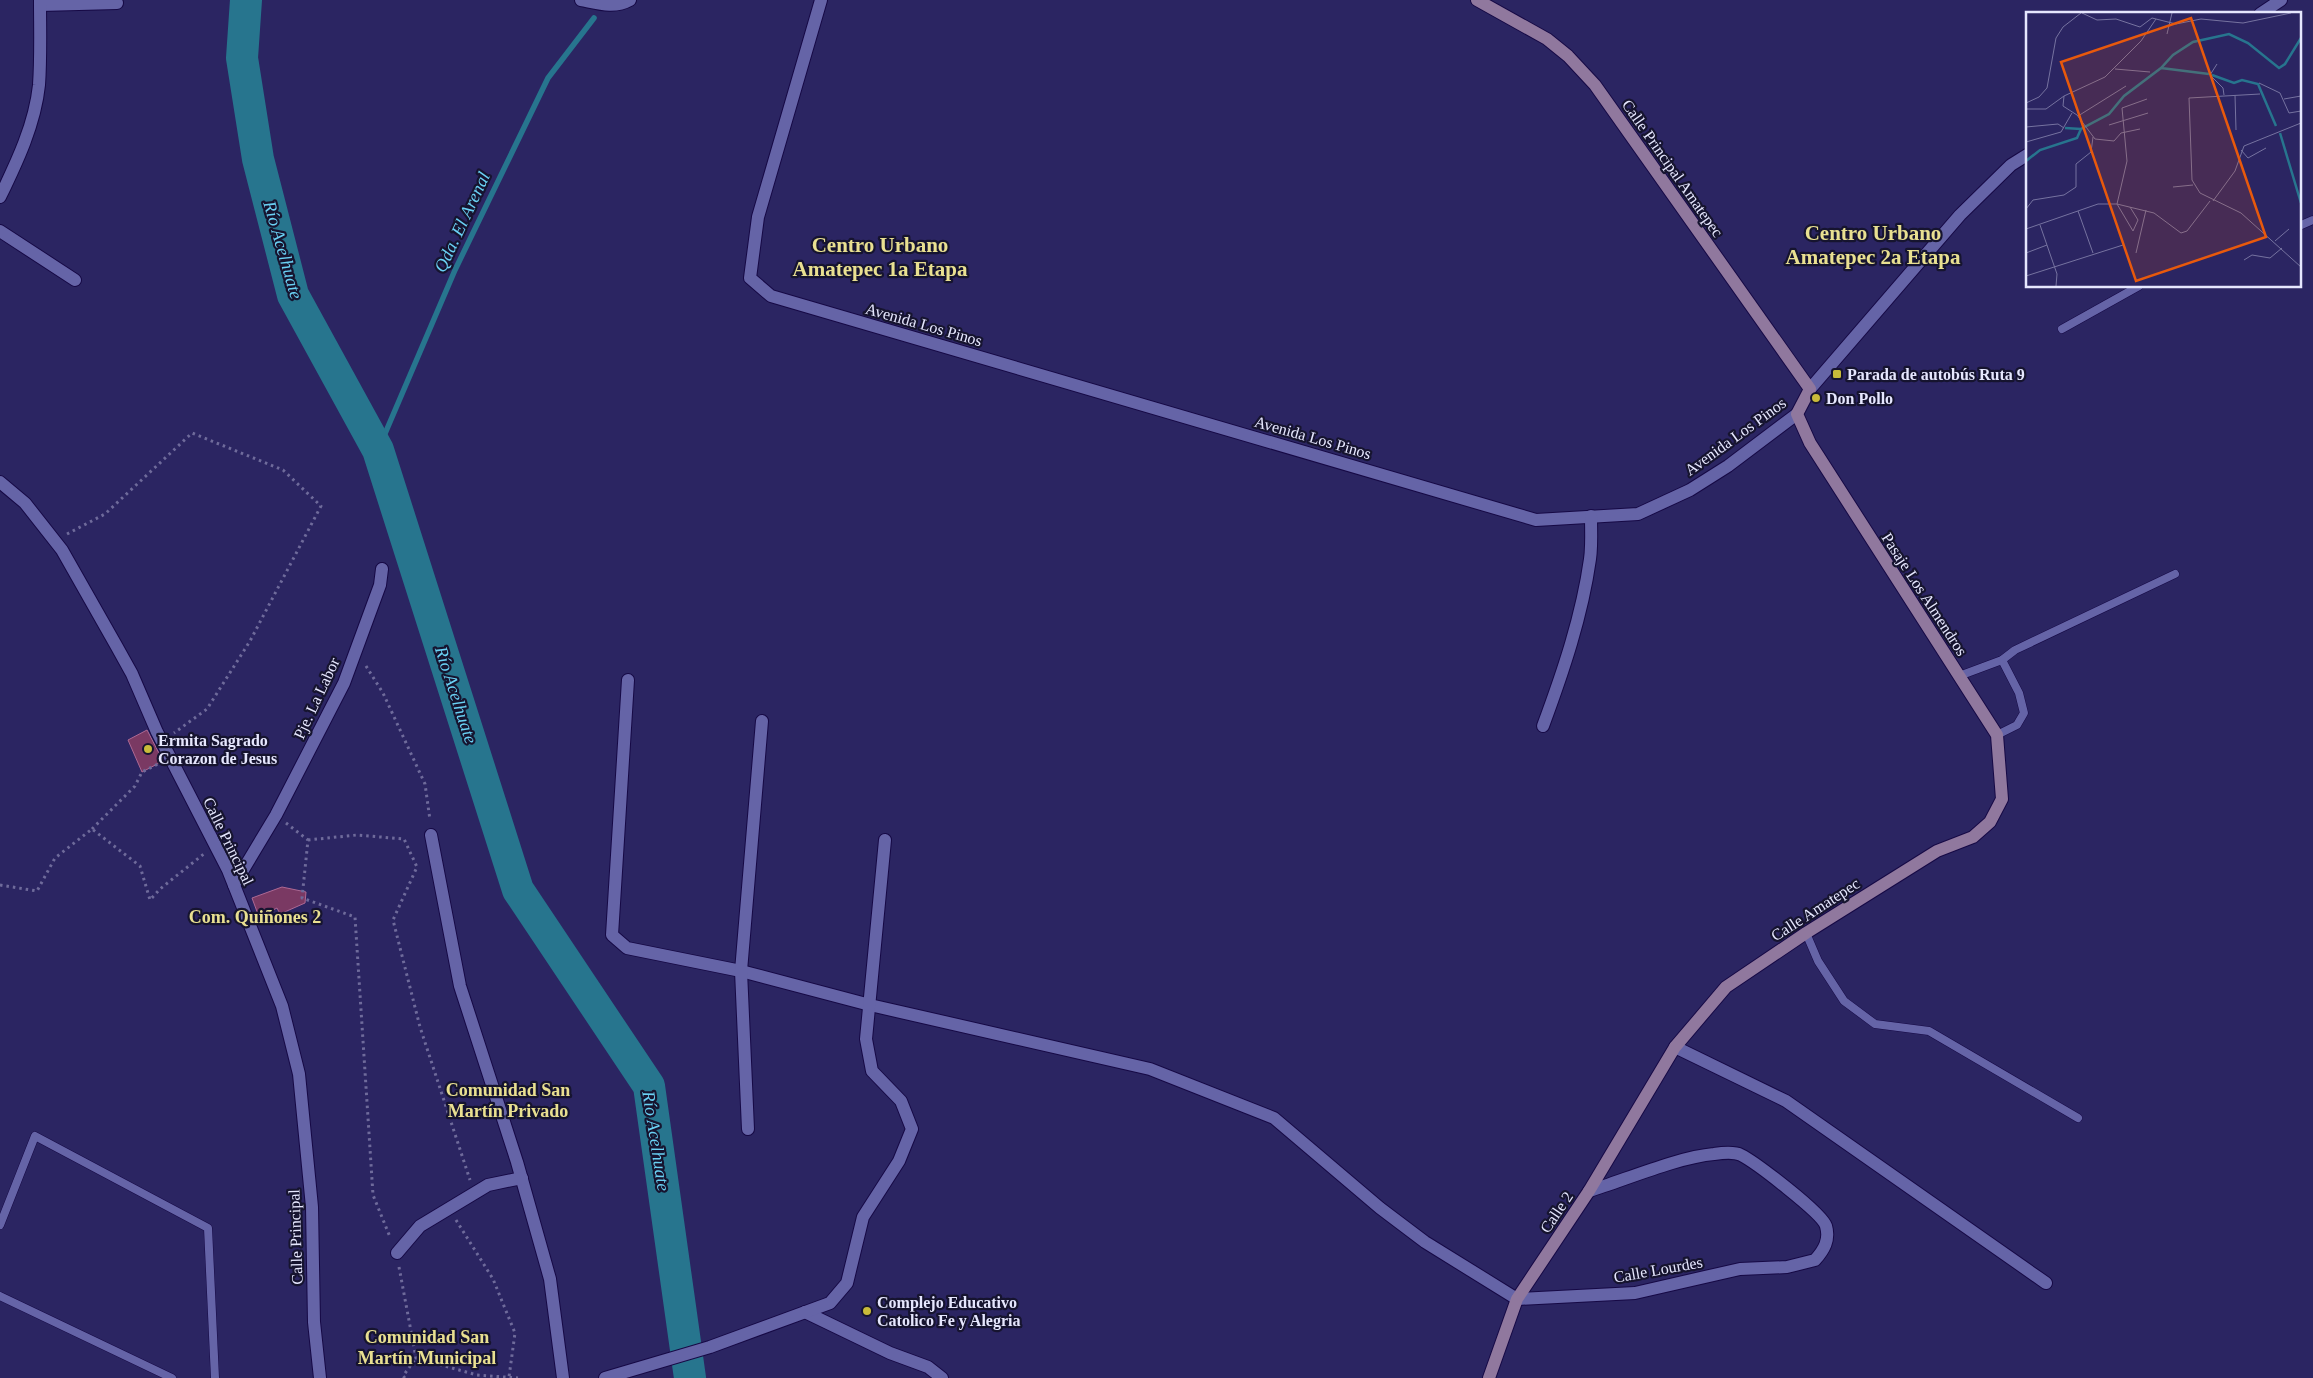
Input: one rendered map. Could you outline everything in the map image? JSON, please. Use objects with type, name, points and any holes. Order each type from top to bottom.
[{"type":"street","points":[[581,0],[604,5],[622,4],[630,0]]},
{"type":"street","name":"Avenida Los Pinos","points":[[821,0],[758,216],[750,278],[771,296],[1536,520],[1638,514],[1690,490],[1728,466],[1797,414],[1810,389],[1960,215],[2011,165],[2026,156]]},
{"type":"street","name":"Calle Principal Amatepec","points":[[1477,0],[1547,39],[1568,56],[1595,85],[1810,389]]},
{"type":"street","points":[[2263,12],[2281,0]]},
{"type":"street","points":[[0,197],[14,168],[34,109],[39,85],[40,3],[117,3]]},
{"type":"street","points":[[0,231],[75,280]]},
{"type":"street","name":"Pasaje Los Almendros","points":[[1797,414],[1810,443],[1998,736],[2002,799]]},
{"type":"street","name":"Calle Principal","points":[[0,482],[25,502],[62,550],[132,674],[162,742],[234,885],[282,1006],[299,1074],[312,1207],[314,1322],[320,1378]]},
{"type":"street","points":[[1543,726],[1573,638],[1585,587],[1590,557],[1591,516]]},
{"type":"street","name":"Pje. La Labor","points":[[234,885],[276,815],[344,683],[380,585],[382,570]]},
{"type":"street","points":[[628,680],[612,935],[627,948],[741,971],[870,1005],[1150,1069],[1274,1118],[1380,1208],[1425,1242],[1517,1299]]},
{"type":"street","points":[[748,1129],[741,971],[762,721]]},
{"type":"street","name":"Calle Amatepec","points":[[1663,1069],[1675,1047],[1726,987],[1806,933],[1937,850],[1973,837],[1990,822],[2002,799]]},
{"type":"street","points":[[432,835],[460,986],[522,1178],[550,1279],[563,1378]]},
{"type":"street","points":[[607,1378],[710,1347],[805,1312],[830,1302],[847,1283],[863,1217],[899,1161],[912,1129],[901,1101],[872,1071],[866,1039],[885,840]]},
{"type":"street","points":[[1675,1047],[1786,1101],[2046,1283]]},
{"type":"street","name":"Calle 2","points":[[1489,1378],[1517,1299],[1589,1191],[1663,1069]]},
{"type":"street","name":"Calle Lourdes","points":[[1517,1299],[1635,1293],[1740,1270],[1805,1264],[1815,1260],[1826,1244],[1825,1223],[1803,1200],[1740,1154],[1714,1154],[1686,1160],[1589,1191]]},
{"type":"street","points":[[397,1253],[420,1226],[488,1185],[522,1178]]},
{"type":"street","points":[[805,1312],[890,1353],[928,1366],[942,1378]]},
{"type":"lane","points":[[2300,226],[2313,220]]},
{"type":"lane","points":[[2062,329],[2135,288]]},
{"type":"lane","points":[[1959,676],[2002,660],[2014,650],[2175,574]]},
{"type":"lane","points":[[1998,736],[2017,725],[2024,713],[2019,693],[2002,660]]},
{"type":"lane","points":[[1806,933],[1818,961],[1844,1001],[1875,1024],[1929,1030],[2078,1118]]},
{"type":"lane","points":[[0,1225],[35,1136],[208,1228],[215,1378]]},
{"type":"lane","points":[[0,1296],[172,1378]]},
{"type":"path","points":[[54,540],[105,514],[192,433],[283,470],[321,506],[250,641],[207,709],[162,742]]},
{"type":"path","points":[[356,651],[384,693],[425,784],[432,835],[409,848]]},
{"type":"path","points":[[0,885],[37,891],[55,858],[92,829],[135,786],[142,772],[170,758]]},
{"type":"path","points":[[276,815],[308,840],[357,835],[404,838],[417,867],[393,920],[420,1027],[475,1193]]},
{"type":"path","points":[[92,829],[140,866],[150,900],[160,889],[215,845]]},
{"type":"path","points":[[308,840],[302,898],[355,917],[373,1195],[397,1253],[416,1358],[403,1376],[404,1378]]},
{"type":"path","points":[[449,1209],[493,1279],[516,1333],[509,1377]]},
{"type":"path","points":[[416,1358],[478,1375],[518,1378]]},
{"type":"building","name":"Ermita Sagrado Corazon de Jesus","points":[[147,730],[163,761],[142,772],[128,740]]},
{"type":"building","points":[[282,887],[306,892],[305,903],[280,914],[277,908],[259,917],[252,898]]},
{"type":"waterway","name":"Río Acelhuate","points":[[246,0],[242,58],[258,159],[293,295],[378,450],[518,890],[649,1086],[690,1378]]},
{"type":"waterway","name":"Qda. El Arenal","points":[[378,450],[455,270],[548,78],[594,18]]},
{"type":"place","name":"Parada de autobús Ruta 9","points":[[1837,374]]},
{"type":"place","name":"Don Pollo","points":[[1816,398]]},
{"type":"place","name":"Ermita Sagrado Corazon de Jesus","points":[[148,749]]},
{"type":"place","name":"Complejo Educativo Catolico Fe y Alegria","points":[[867,1311]]},
{"type":"district","name":"Centro Urbano Amatepec 2a Etapa","points":[[1873,245]]},
{"type":"district","name":"Centro Urbano Amatepec 1a Etapa","points":[[880,257]]},
{"type":"district","name":"Com. Quiñones 2","points":[[255,917]]},
{"type":"district","name":"Comunidad San Martín Privado","points":[[508,1100]]},
{"type":"district","name":"Comunidad San Martín Municipal","points":[[427,1347]]}]
